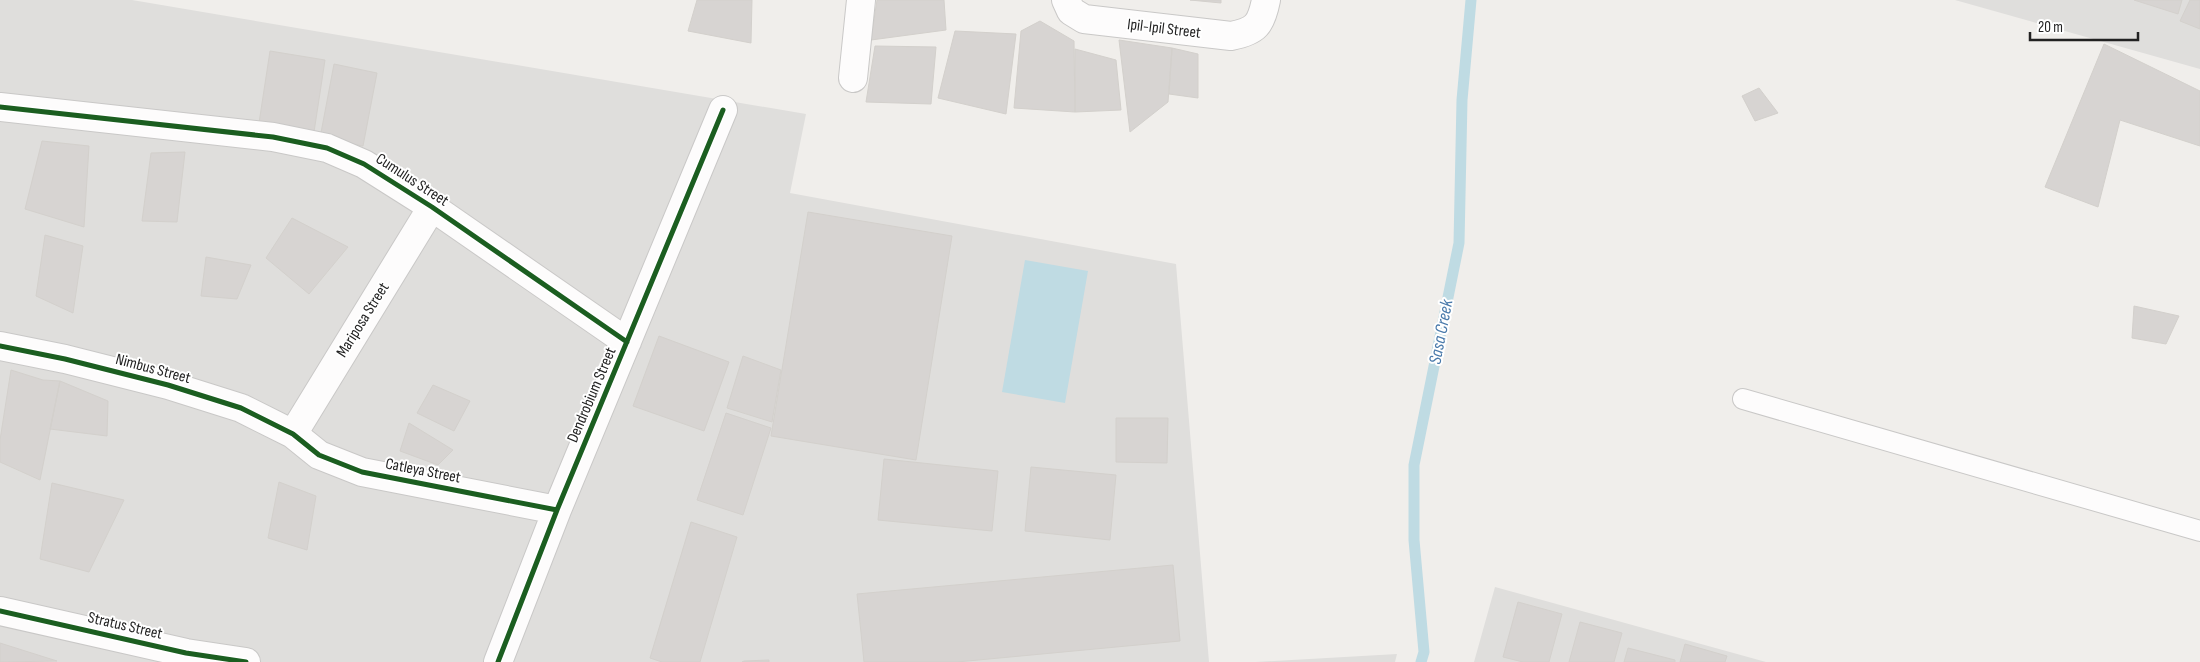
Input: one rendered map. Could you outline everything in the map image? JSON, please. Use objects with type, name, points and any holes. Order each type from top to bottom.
[{"type":"street","points":[[854,78],[861,0]]},
{"type":"street","name":"Ipil-Ipil Street","points":[[1069,5],[1084,19],[1196,34],[1231,36],[1247,33],[1257,27],[1266,0]]},
{"type":"street","name":"Cumulus Street","points":[[0,107],[273,137],[327,148],[364,164],[432,207],[627,342]]},
{"type":"street","name":"Dendrobium Street","points":[[498,662],[558,510],[723,110]]},
{"type":"street","name":"Mariposa Street","points":[[293,434],[432,207]]},
{"type":"street","name":"Nimbus Street","points":[[0,346],[65,359],[168,385],[241,408],[293,434]]},
{"type":"street","name":"Catleya Street","points":[[293,434],[318,455],[362,472],[558,510]]},
{"type":"street","name":"Stratus Street","points":[[0,611],[186,657],[246,662]]},
{"type":"lane","points":[[1743,399],[2200,531]]},
{"type":"shaded area","points":[[0,0],[132,0],[806,114],[790,193],[1176,264],[1209,662],[0,662]]},
{"type":"shaded area","points":[[1955,0],[2200,0],[2200,69]]},
{"type":"shaded area","points":[[1495,587],[1766,662],[1474,662]]},
{"type":"shaded area","points":[[1397,654],[1395,662],[1256,662]]},
{"type":"water","points":[[1025,260],[1088,271],[1065,403],[1002,392]]},
{"type":"building","points":[[697,0],[752,0],[751,43],[688,31]]},
{"type":"building","points":[[877,0],[944,0],[946,30],[871,40]]},
{"type":"building","points":[[1190,0],[1221,0],[1221,3]]},
{"type":"building","points":[[2134,0],[2182,0],[2178,14]]},
{"type":"building","points":[[2190,0],[2200,0],[2200,29],[2180,21]]},
{"type":"building","points":[[1040,21],[1074,41],[1075,112],[1014,108],[1021,31]]},
{"type":"building","points":[[955,31],[1016,34],[1006,114],[938,98]]},
{"type":"building","points":[[1119,40],[1172,48],[1168,102],[1130,132]]},
{"type":"building","points":[[2104,44],[2200,91],[2200,146],[2120,120],[2098,207],[2045,187]]},
{"type":"building","points":[[875,46],[936,47],[931,104],[866,102]]},
{"type":"building","points":[[1172,48],[1198,54],[1198,98],[1169,94]]},
{"type":"building","points":[[1075,49],[1116,60],[1121,110],[1075,112]]},
{"type":"building","points":[[270,51],[325,60],[314,132],[259,123]]},
{"type":"building","points":[[334,64],[377,73],[363,146],[320,138]]},
{"type":"building","points":[[1759,88],[1778,113],[1755,121],[1742,96]]},
{"type":"building","points":[[42,141],[89,146],[84,227],[25,209]]},
{"type":"building","points":[[185,152],[177,222],[142,221],[151,153]]},
{"type":"building","points":[[808,212],[952,236],[916,460],[771,436]]},
{"type":"building","points":[[292,218],[348,247],[309,294],[266,258]]},
{"type":"building","points":[[45,235],[83,246],[73,313],[36,296]]},
{"type":"building","points":[[206,257],[251,265],[237,299],[201,296]]},
{"type":"building","points":[[2134,306],[2179,316],[2166,344],[2132,338]]},
{"type":"building","points":[[659,336],[729,362],[704,431],[633,406]]},
{"type":"building","points":[[743,356],[781,370],[772,422],[727,408]]},
{"type":"building","points":[[11,370],[43,380],[60,381],[40,480],[0,462],[0,440]]},
{"type":"building","points":[[60,381],[108,401],[107,436],[50,429]]},
{"type":"building","points":[[433,385],[470,401],[454,431],[417,413]]},
{"type":"building","points":[[726,413],[771,428],[743,515],[697,500]]},
{"type":"building","points":[[1116,418],[1168,418],[1167,463],[1116,462]]},
{"type":"building","points":[[409,423],[453,450],[438,465],[400,451]]},
{"type":"building","points":[[884,459],[998,471],[992,531],[878,520]]},
{"type":"building","points":[[1031,467],[1116,475],[1110,540],[1025,531]]},
{"type":"building","points":[[279,482],[316,496],[307,550],[268,538]]},
{"type":"building","points":[[52,483],[124,500],[89,572],[40,559]]},
{"type":"building","points":[[691,522],[737,537],[700,662],[662,662],[650,658]]},
{"type":"building","points":[[1173,565],[1180,641],[957,662],[864,662],[857,594]]},
{"type":"building","points":[[1518,602],[1562,614],[1549,662],[1523,662],[1503,657]]},
{"type":"building","points":[[1580,622],[1622,633],[1614,662],[1569,662]]},
{"type":"building","points":[[0,643],[57,661],[0,662]]},
{"type":"building","points":[[1685,644],[1727,656],[1725,662],[1680,662]]},
{"type":"building","points":[[1628,648],[1675,660],[1675,662],[1624,662]]},
{"type":"building","points":[[769,660],[769,662],[742,662],[744,661]]},
{"type":"waterway","name":"Sasa Creek","points":[[1421,662],[1424,652],[1414,540],[1414,465],[1459,243],[1462,100],[1471,0]]},
{"type":"cycle path","points":[[0,107],[273,137],[327,148],[364,164],[432,207],[627,342]]},
{"type":"cycle path","points":[[498,662],[557,510],[723,110]]},
{"type":"cycle path","points":[[0,346],[65,359],[168,385],[241,408],[293,434],[319,455],[362,472],[557,510]]},
{"type":"cycle path","points":[[0,611],[186,653],[246,662]]}]
